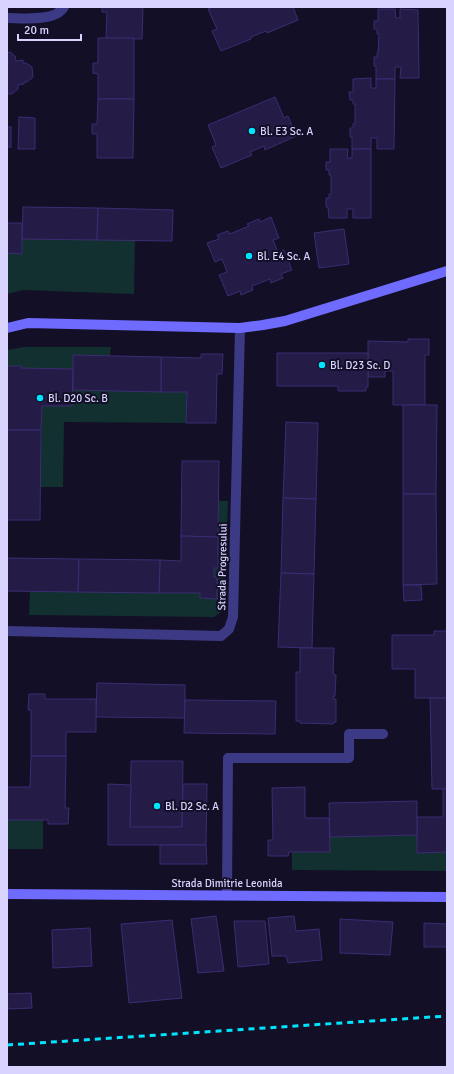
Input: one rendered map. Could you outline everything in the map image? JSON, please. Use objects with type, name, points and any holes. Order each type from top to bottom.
[{"type":"street","points":[[7,18],[44,18],[62,10],[64,7]]},
{"type":"street","points":[[7,328],[28,323],[240,328],[285,320],[447,271]]},
{"type":"street","name":"Strada Progresului","points":[[7,631],[221,636],[229,629],[233,617],[240,328]]},
{"type":"street","points":[[227,895],[228,758],[348,758],[349,734],[383,734]]},
{"type":"street","name":"Strada Dimitrie Leonida","points":[[7,894],[447,897]]},
{"type":"green space","points":[[22,239],[135,240],[134,294],[23,290],[7,294],[7,253],[22,253]]},
{"type":"green space","points":[[24,347],[111,347],[110,356],[73,355],[73,369],[21,368],[21,366],[7,366],[7,350]]},
{"type":"green space","points":[[73,390],[187,392],[186,423],[64,422],[63,487],[40,487],[42,406],[72,406]]},
{"type":"green space","points":[[219,501],[228,501],[225,605],[221,612],[214,617],[29,615],[30,591],[200,593],[200,598],[217,599],[217,577],[214,577],[214,568],[218,568]]},
{"type":"green space","points":[[7,820],[43,820],[43,849],[7,849]]},
{"type":"green space","points":[[417,835],[418,853],[447,852],[447,871],[292,870],[292,852],[330,852],[330,837]]},
{"type":"building","points":[[102,7],[143,7],[142,39],[106,38],[107,12],[102,12]]},
{"type":"building","points":[[213,7],[293,7],[298,20],[267,33],[266,31],[251,37],[251,39],[221,51],[212,31],[217,29],[208,9]]},
{"type":"building","points":[[378,9],[395,9],[396,18],[400,18],[400,9],[418,10],[419,78],[400,78],[401,67],[395,67],[395,79],[376,79],[374,57],[377,57],[378,53],[379,34],[377,34],[377,29],[374,29],[374,21],[378,21]]},
{"type":"building","points":[[98,38],[134,38],[134,99],[98,99],[98,74],[93,73],[93,63],[98,63]]},
{"type":"building","points":[[10,52],[15,56],[16,61],[23,60],[23,63],[26,63],[32,67],[33,77],[27,82],[24,82],[24,84],[18,85],[18,89],[12,94],[7,94],[7,53]]},
{"type":"building","points":[[371,78],[371,88],[376,88],[376,79],[395,79],[394,149],[377,149],[377,138],[371,138],[371,149],[352,149],[350,128],[353,128],[353,124],[355,123],[355,104],[353,104],[353,100],[350,100],[349,92],[353,92],[353,79]]},
{"type":"building","name":"Bl. E3 Sc. A","points":[[275,97],[284,118],[288,116],[296,136],[265,150],[264,146],[250,152],[252,155],[221,168],[212,147],[216,145],[208,125]]},
{"type":"building","points":[[98,99],[134,99],[133,158],[97,158],[97,134],[92,134],[92,124],[97,124]]},
{"type":"building","points":[[19,117],[35,118],[35,149],[18,149]]},
{"type":"building","points":[[7,127],[11,127],[11,147],[7,147]]},
{"type":"building","points":[[330,149],[348,149],[347,158],[352,158],[352,149],[371,149],[371,218],[353,218],[353,209],[347,209],[347,218],[329,218],[328,207],[326,207],[326,198],[329,198],[329,194],[331,194],[331,175],[329,175],[329,170],[326,170],[326,162],[330,162]]},
{"type":"building","points":[[23,207],[98,208],[97,240],[22,239]]},
{"type":"building","points":[[98,208],[173,210],[172,241],[97,240]]},
{"type":"building","name":"Bl. E4 Sc. A","points":[[271,217],[279,238],[273,240],[278,252],[284,250],[292,270],[281,274],[283,278],[271,283],[270,279],[252,286],[253,290],[241,295],[240,291],[228,296],[219,275],[227,272],[222,259],[215,262],[207,243],[219,239],[217,235],[228,231],[230,234],[249,226],[247,224],[259,219],[260,222]]},
{"type":"building","points":[[7,223],[22,223],[22,254],[7,253]]},
{"type":"building","points":[[344,229],[349,264],[319,268],[314,233]]},
{"type":"building","points":[[408,339],[429,339],[429,355],[425,355],[425,405],[393,405],[393,371],[385,371],[385,377],[368,377],[368,341],[408,342]]},
{"type":"building","name":"Bl. D23 Sc. D","points":[[277,353],[368,353],[368,387],[366,387],[366,391],[338,391],[338,386],[277,386]]},
{"type":"building","points":[[201,354],[223,354],[222,374],[217,374],[216,423],[186,423],[187,392],[161,392],[161,357],[201,358]]},
{"type":"building","points":[[73,355],[161,357],[161,392],[73,390]]},
{"type":"building","name":"Bl. D20 Sc. B","points":[[7,366],[21,366],[21,368],[73,369],[72,406],[42,406],[41,430],[7,430]]},
{"type":"building","points":[[403,405],[437,405],[436,494],[403,494]]},
{"type":"building","points":[[286,422],[318,423],[316,499],[283,498]]},
{"type":"building","points":[[7,430],[41,430],[40,520],[7,520]]},
{"type":"building","points":[[182,461],[219,461],[218,537],[181,536]]},
{"type":"building","points":[[403,494],[436,494],[437,584],[403,585]]},
{"type":"building","points":[[283,498],[316,499],[314,574],[281,573]]},
{"type":"building","points":[[181,536],[218,537],[218,568],[214,568],[214,577],[217,577],[217,599],[200,598],[200,593],[159,593],[160,560],[181,561]]},
{"type":"building","points":[[7,558],[79,559],[78,592],[7,591]]},
{"type":"building","points":[[79,559],[160,560],[159,593],[78,592]]},
{"type":"building","points":[[281,573],[314,574],[312,648],[278,647]]},
{"type":"building","points":[[403,585],[421,585],[422,600],[404,601]]},
{"type":"building","points":[[434,631],[447,631],[447,698],[415,698],[415,669],[392,669],[392,635],[434,635]]},
{"type":"building","points":[[300,648],[334,648],[333,674],[336,675],[335,696],[333,699],[336,699],[336,722],[333,724],[300,723],[300,721],[296,721],[296,672],[300,672]]},
{"type":"building","points":[[97,683],[185,685],[185,718],[96,717]]},
{"type":"building","points":[[29,694],[45,694],[45,699],[96,699],[96,732],[66,732],[66,756],[31,756],[31,710],[28,710]]},
{"type":"building","points":[[430,698],[447,698],[447,789],[432,789]]},
{"type":"building","points":[[185,700],[276,701],[275,734],[184,733]]},
{"type":"building","points":[[31,756],[66,756],[65,808],[69,808],[68,824],[48,824],[48,820],[7,820],[7,787],[30,787]]},
{"type":"building","name":"Bl. D2 Sc. A","points":[[131,761],[183,761],[182,827],[130,828]]},
{"type":"building","points":[[108,784],[131,785],[130,827],[182,827],[183,784],[207,784],[206,845],[108,845]]},
{"type":"building","points":[[305,787],[305,818],[329,818],[330,852],[289,852],[288,856],[268,856],[268,840],[273,840],[272,788]]},
{"type":"building","points":[[443,789],[447,789],[447,852],[417,853],[417,817],[443,817]]},
{"type":"building","points":[[417,801],[417,835],[330,837],[329,803]]},
{"type":"building","points":[[160,845],[206,845],[207,864],[160,864]]},
{"type":"building","points":[[216,916],[224,971],[198,973],[191,919]]},
{"type":"building","points":[[294,916],[296,931],[319,929],[322,960],[288,963],[286,956],[272,956],[268,918]]},
{"type":"building","points":[[340,919],[393,922],[390,955],[340,953]]},
{"type":"building","points":[[172,920],[182,998],[129,1003],[121,924]]},
{"type":"building","points":[[234,921],[265,921],[269,964],[238,967]]},
{"type":"building","points":[[424,923],[447,924],[447,947],[424,947]]},
{"type":"building","points":[[90,928],[92,966],[53,968],[52,930]]},
{"type":"building","points":[[31,993],[32,1008],[8,1009],[7,994]]},
{"type":"railway","points":[[7,1045],[447,1016]]},
{"type":"place","name":"Bl. E3 Sc. A","points":[[252,131]]},
{"type":"place","name":"Bl. E4 Sc. A","points":[[249,256]]},
{"type":"place","name":"Bl. D23 Sc. D","points":[[322,365]]},
{"type":"place","name":"Bl. D20 Sc. B","points":[[40,398]]},
{"type":"place","name":"Bl. D2 Sc. A","points":[[157,806]]}]
